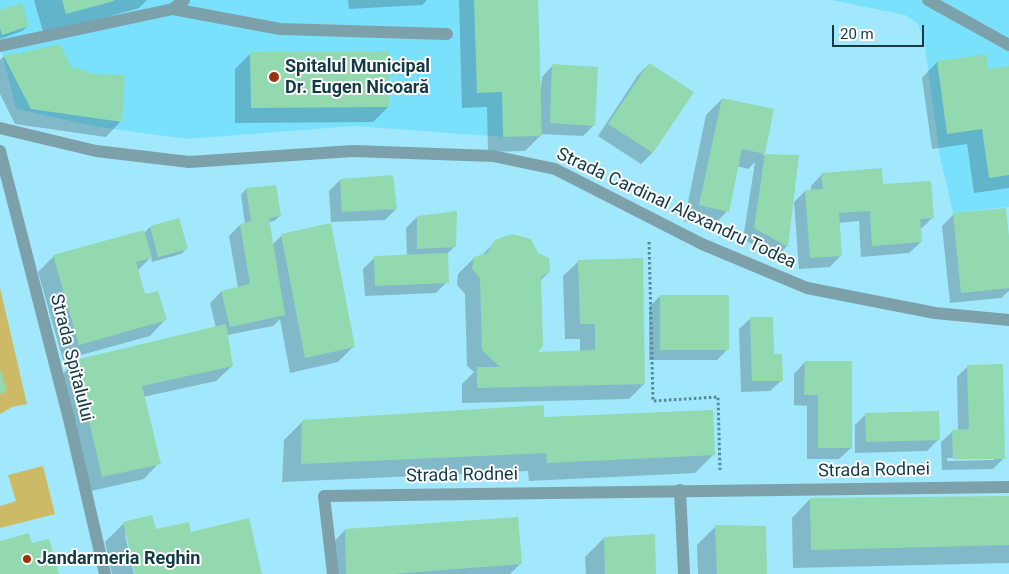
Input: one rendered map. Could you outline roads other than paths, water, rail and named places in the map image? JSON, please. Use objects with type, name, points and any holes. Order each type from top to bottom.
[{"type":"street","points":[[173,9],[184,0]]},
{"type":"street","points":[[928,0],[1009,45]]},
{"type":"street","points":[[0,46],[173,9],[280,29],[446,34]]},
{"type":"street","name":"Strada Cardinal Alexandru Todea","points":[[0,128],[96,151],[189,162],[353,151],[493,156],[555,169],[702,244],[807,288],[935,313],[1009,320]]},
{"type":"street","name":"Strada Spitalului","points":[[0,151],[66,409],[105,574]]},
{"type":"street","name":"Strada Rodnei","points":[[333,574],[324,496],[1009,487]]},
{"type":"street","points":[[680,490],[684,574]]},
{"type":"place","name":"Spitalul Municipal Dr. Eugen Nicoară","points":[[274,77]]},
{"type":"place","name":"Jandarmeria Reghin","points":[[27,559]]}]
